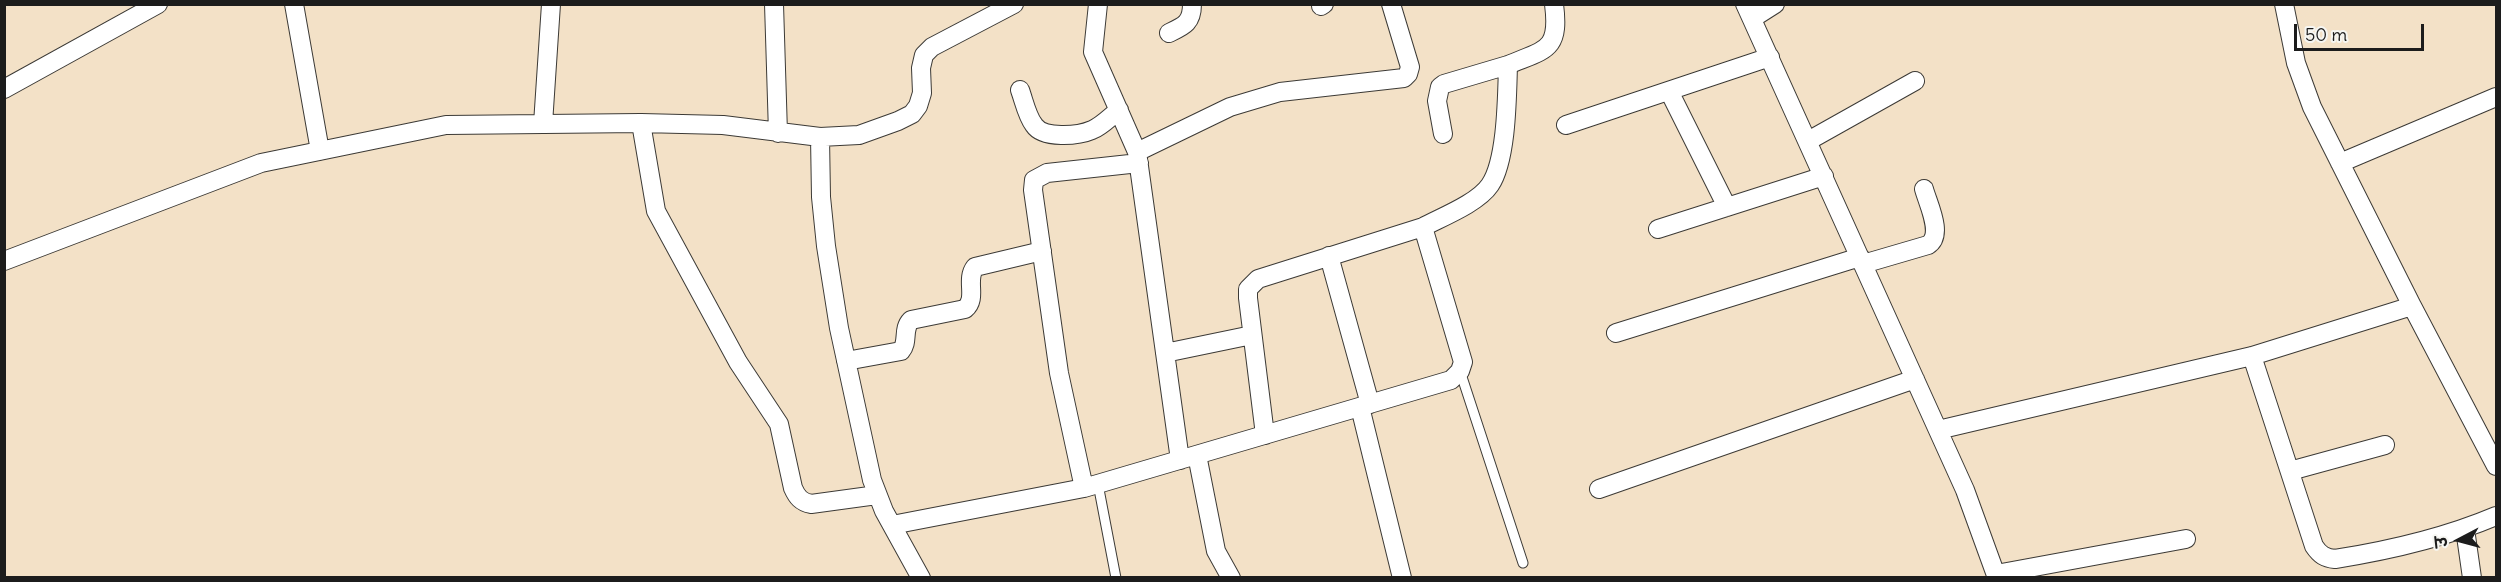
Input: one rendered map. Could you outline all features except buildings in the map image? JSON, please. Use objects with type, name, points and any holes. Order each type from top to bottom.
[{"type":"street","points":[[4,89],[158,4]]},
{"type":"street","points":[[294,4],[320,151]]},
{"type":"street","points":[[543,124],[551,4]]},
{"type":"street","points":[[774,4],[778,133]]},
{"type":"street","points":[[4,261],[261,163],[446,125],[641,123],[723,125],[820,137],[859,135],[912,114],[918,106],[922,93],[921,68],[924,55],[932,47],[1014,4]]},
{"type":"street","points":[[1098,4],[1093,52],[1138,157],[1165,353],[1188,458],[1216,551],[1231,578]]},
{"type":"street","points":[[1169,33],[1186,25],[1190,20],[1192,4]]},
{"type":"street","points":[[1091,486],[1059,373],[1033,190],[1034,180],[1047,173],[1138,157],[1230,107],[1280,92],[1404,78],[1410,67],[1391,4]]},
{"type":"street","points":[[1443,134],[1437,101],[1440,87],[1508,65],[1550,45],[1556,37],[1554,4]]},
{"type":"street","points":[[1775,4],[1749,11],[1965,490],[1997,576],[2186,539]]},
{"type":"street","points":[[2284,4],[2296,63],[2312,107],[2496,466]]},
{"type":"street","points":[[1566,125],[1770,57]]},
{"type":"street","points":[[1265,435],[1248,298],[1252,283],[1258,279],[1423,227],[1478,197],[1490,185],[1496,172],[1506,129],[1508,65]]},
{"type":"street","points":[[1808,141],[1915,81]]},
{"type":"street","points":[[1020,90],[1033,125],[1047,134],[1090,131],[1119,110]]},
{"type":"street","points":[[1669,91],[1727,207]]},
{"type":"street","points":[[2340,163],[2496,97]]},
{"type":"street","points":[[641,123],[656,211],[738,362],[779,424],[797,497],[811,504],[877,495]]},
{"type":"street","points":[[820,137],[823,218],[846,361],[877,495],[921,578]]},
{"type":"street","points":[[1658,229],[1824,176]]},
{"type":"street","points":[[1616,333],[1862,260],[1934,242],[1935,228],[1924,189]]},
{"type":"street","points":[[892,525],[1091,486],[1451,380],[1460,371],[1463,362],[1423,227]]},
{"type":"street","points":[[846,361],[901,351],[904,347],[907,324],[911,320],[965,309],[970,305],[972,298],[970,279],[975,267],[1042,251]]},
{"type":"street","points":[[1329,256],[1365,405],[1402,578]]},
{"type":"street","points":[[1938,430],[2252,356],[2412,306]]},
{"type":"street","points":[[1165,353],[1252,334]]},
{"type":"street","points":[[2252,356],[2314,546],[2319,554],[2327,558],[2393,549],[2465,529],[2496,516]]},
{"type":"street","points":[[1599,489],[1915,379]]},
{"type":"street","points":[[2290,471],[2385,445]]},
{"type":"street","points":[[2465,529],[2472,578]]},
{"type":"lane","points":[[1460,371],[1523,563]]},
{"type":"lane","points":[[1091,486],[1116,578]]}]
